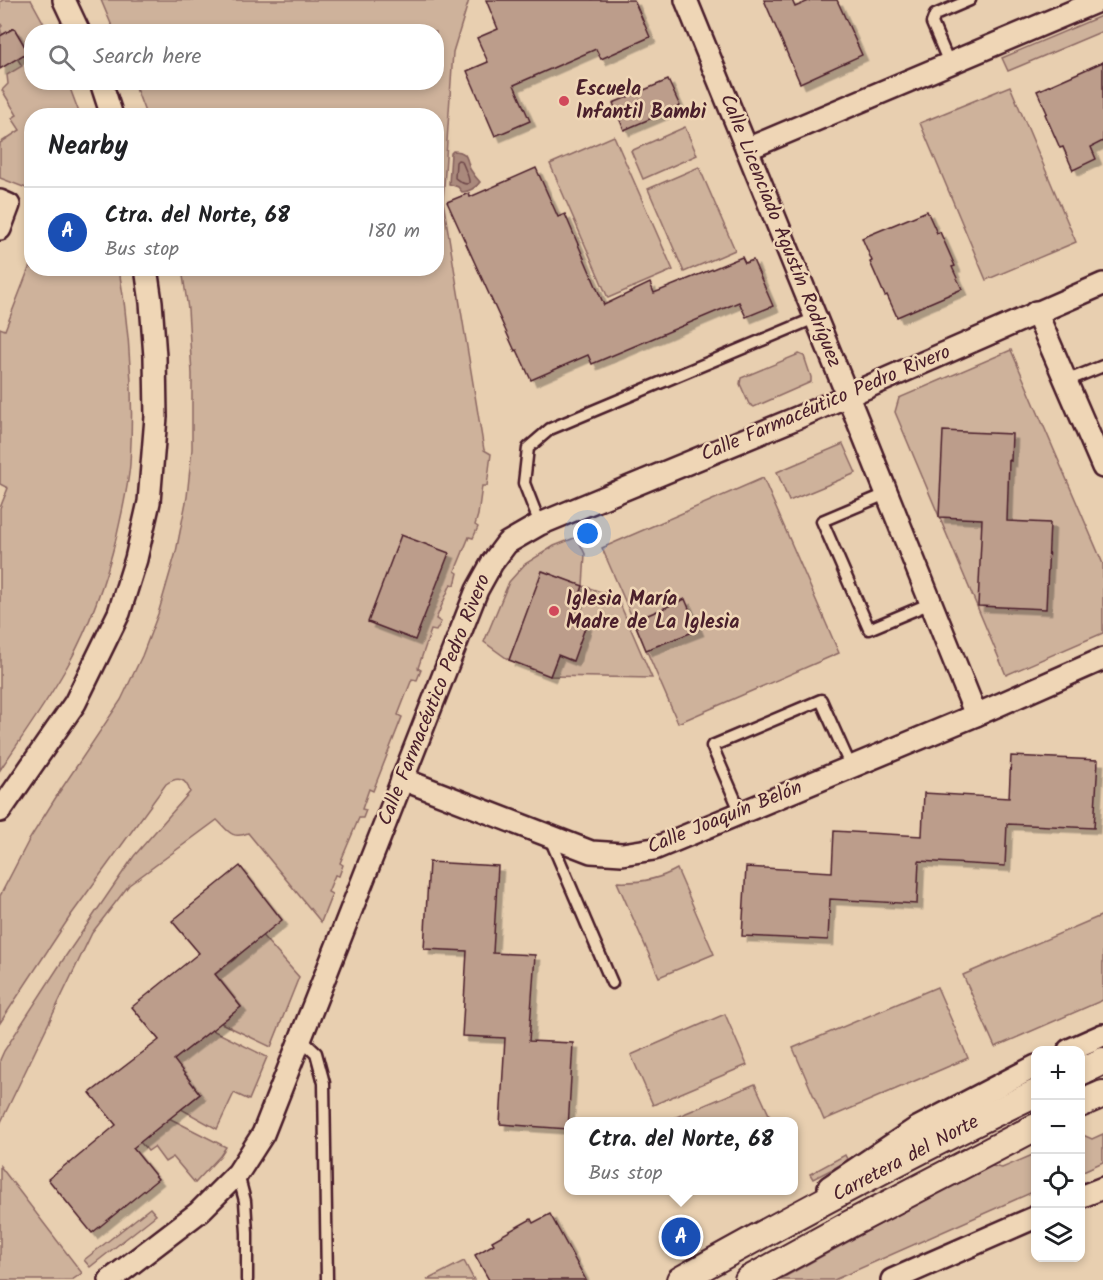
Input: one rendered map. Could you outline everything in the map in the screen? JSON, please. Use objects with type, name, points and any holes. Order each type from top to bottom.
[{"type":"street","points":[[64,0],[75,24]]},
{"type":"street","name":"Calle Licenciado Agustín Rodríguez","points":[[686,0],[847,396]]},
{"type":"street","points":[[747,149],[1100,0]]},
{"type":"street","points":[[105,90],[110,108]]},
{"type":"street","points":[[0,201],[9,204],[0,229]]},
{"type":"street","points":[[0,811],[75,703],[119,613],[136,559],[149,502],[156,417],[155,357],[147,276]]},
{"type":"street","name":"Calle Farmacéutico Pedro Rivero","points":[[110,1280],[199,1212],[238,1173],[263,1134],[477,590],[492,563],[507,543],[540,524],[847,396],[1103,284]]},
{"type":"street","points":[[1036,312],[1101,456]]},
{"type":"street","points":[[847,396],[976,715]]},
{"type":"street","name":"Calle Joaquín Belón","points":[[402,779],[591,852],[622,854],[654,849],[976,715],[1103,659]]},
{"type":"street","points":[[1078,1046],[1103,1035]]},
{"type":"street","points":[[1085,1070],[1103,1061]]},
{"type":"street","name":"Carretera del Norte","points":[[745,1244],[918,1128],[1031,1068]]},
{"type":"street","points":[[1085,1102],[1103,1094]]},
{"type":"street","name":"Carretera del Norte","points":[[680,1280],[975,1122],[1031,1095]]},
{"type":"street","name":"Carretera del Norte","points":[[748,1280],[1031,1129]]},
{"type":"street","points":[[1085,1195],[1103,1188]]},
{"type":"street","points":[[891,1280],[1031,1219]]},
{"type":"lane","points":[[949,63],[932,23],[935,15],[970,0]]},
{"type":"lane","points":[[540,524],[524,483],[528,448],[550,429],[815,318]]},
{"type":"lane","points":[[1066,381],[1103,366]]},
{"type":"lane","points":[[886,494],[822,521],[869,630],[931,603]]},
{"type":"lane","points":[[741,813],[712,746],[821,700],[851,767]]},
{"type":"lane","points":[[549,836],[612,984]]},
{"type":"lane","points":[[300,1038],[316,1053],[324,1083],[327,1280]]},
{"type":"lane","points":[[238,1173],[247,1233],[248,1280]]},
{"type":"shaded area","points":[[3,0],[31,0],[44,24],[24,24],[24,45],[14,28],[2,35],[0,2]]},
{"type":"shaded area","points":[[101,0],[469,0],[453,52],[444,186],[444,108],[143,108],[137,90],[444,90],[444,24],[111,24]]},
{"type":"shaded area","points":[[1101,16],[1103,31],[1008,71],[1002,58]]},
{"type":"shaded area","points":[[24,54],[24,90],[71,90],[77,108],[24,108],[24,187],[0,178],[0,143],[20,130],[12,118],[17,115],[2,90],[8,84],[7,75],[22,66],[17,58]]},
{"type":"shaded area","points":[[1010,86],[1076,242],[986,280],[920,123]]},
{"type":"shaded area","points":[[685,127],[697,155],[643,179],[631,151]]},
{"type":"shaded area","points":[[614,136],[673,270],[608,298],[550,164]]},
{"type":"shaded area","points":[[699,167],[735,250],[684,272],[648,189]]},
{"type":"shaded area","points":[[444,207],[484,450],[491,454],[487,486],[482,486],[475,525],[478,527],[473,538],[469,537],[455,571],[458,573],[455,585],[451,584],[436,619],[441,622],[436,631],[431,630],[418,668],[421,670],[417,680],[412,679],[398,715],[402,717],[373,791],[369,789],[362,809],[366,810],[363,818],[359,818],[340,863],[343,865],[339,876],[335,875],[328,892],[332,894],[321,922],[248,833],[234,835],[217,820],[129,885],[92,933],[0,1124],[0,1060],[4,1051],[134,856],[190,792],[184,781],[178,779],[166,784],[71,915],[0,1023],[0,896],[29,840],[121,700],[142,656],[158,614],[176,552],[187,497],[192,449],[192,374],[188,309],[183,276],[444,276]]},
{"type":"shaded area","points":[[26,276],[120,276],[126,317],[132,415],[130,464],[126,491],[117,535],[91,617],[61,677],[0,770],[0,508],[8,488],[0,484],[0,328],[5,330]]},
{"type":"shaded area","points":[[1011,350],[1103,564],[1103,633],[1006,675],[895,412],[899,398]]},
{"type":"shaded area","points":[[799,354],[804,356],[811,382],[754,407],[749,404],[740,384],[741,378]]},
{"type":"shaded area","points":[[843,444],[856,473],[789,501],[777,472]]},
{"type":"shaded area","points":[[763,478],[839,653],[678,723],[602,548]]},
{"type":"shaded area","points":[[577,537],[585,554],[583,586],[617,597],[652,678],[550,676],[558,655],[572,661],[571,619],[583,587],[543,571],[509,660],[484,642],[509,582],[525,564],[554,546]]},
{"type":"shaded area","points":[[677,869],[714,954],[659,977],[617,882],[648,880]]},
{"type":"shaded area","points":[[1103,915],[1103,1000],[995,1047],[963,975]]},
{"type":"shaded area","points":[[259,932],[299,977],[271,1047],[221,1023],[241,1007],[225,988],[204,983],[235,959]]},
{"type":"shaded area","points":[[937,987],[968,1058],[824,1120],[793,1048]]},
{"type":"shaded area","points":[[725,1014],[747,1065],[653,1105],[631,1055]]},
{"type":"shaded area","points":[[206,1027],[267,1057],[249,1100],[234,1093],[217,1129],[181,1109],[200,1094],[185,1074],[162,1069]]},
{"type":"shaded area","points":[[755,1084],[770,1117],[677,1117]]},
{"type":"shaded area","points":[[163,1115],[226,1147],[195,1183],[173,1157],[165,1162],[154,1147],[148,1151],[140,1142]]},
{"type":"shaded area","points":[[1103,1134],[1103,1162],[1085,1170],[1085,1136],[1092,1139]]},
{"type":"shaded area","points":[[845,1155],[848,1161],[813,1179],[810,1174]]},
{"type":"shaded area","points":[[1031,1156],[1031,1193],[834,1280],[779,1280],[987,1165],[1002,1168]]},
{"type":"shaded area","points":[[0,1166],[82,1273],[72,1280],[0,1280]]},
{"type":"shaded area","points":[[150,1208],[156,1215],[90,1267],[84,1260]]},
{"type":"shaded area","points":[[464,1261],[474,1280],[427,1280]]},
{"type":"water","points":[[453,151],[464,154],[470,169],[480,182],[469,190],[462,192],[458,187],[449,184]]},
{"type":"building","points":[[486,0],[634,0],[650,37],[601,59],[596,49],[514,85],[530,121],[495,136],[467,71],[488,62],[477,38],[498,29]]},
{"type":"building","points":[[764,0],[792,0],[795,7],[811,0],[837,0],[862,55],[800,83]]},
{"type":"building","points":[[14,28],[24,45],[24,54],[0,69],[0,36]]},
{"type":"building","points":[[1103,62],[1103,141],[1091,147],[1096,159],[1073,170],[1063,147],[1060,148],[1037,91]]},
{"type":"building","points":[[668,80],[680,106],[624,130],[613,103]]},
{"type":"building","points":[[536,168],[558,217],[565,214],[604,305],[650,283],[654,293],[742,257],[745,263],[753,260],[773,306],[746,317],[739,302],[592,364],[588,355],[531,380],[517,350],[515,351],[447,202],[469,193],[470,197]]},
{"type":"building","points":[[927,211],[937,233],[940,232],[962,289],[897,317],[887,295],[885,296],[862,238]]},
{"type":"building","points":[[943,431],[1012,434],[1007,521],[1050,523],[1046,609],[978,606],[982,519],[939,517]]},
{"type":"building","points":[[401,535],[449,553],[415,640],[368,622]]},
{"type":"building","points":[[542,571],[583,586],[571,619],[586,625],[573,661],[558,655],[550,676],[509,660]]},
{"type":"building","points":[[685,599],[698,630],[646,650],[634,621]]},
{"type":"building","points":[[1011,756],[1098,760],[1094,828],[1007,824],[1005,866],[919,861],[917,904],[830,899],[828,940],[742,936],[746,867],[832,872],[834,831],[922,836],[924,793],[1009,798]]},
{"type":"building","points":[[429,862],[498,866],[493,953],[535,955],[529,1041],[573,1043],[569,1117],[564,1117],[564,1129],[500,1124],[505,1038],[462,1036],[467,951],[424,949]]},
{"type":"building","points":[[240,866],[282,920],[215,974],[241,1007],[174,1060],[200,1094],[133,1148],[158,1179],[92,1233],[48,1179],[116,1125],[90,1093],[159,1040],[132,1007],[199,953],[172,921]]},
{"type":"building","points":[[550,1214],[586,1280],[489,1280],[475,1255],[494,1244],[492,1241],[531,1219],[533,1223]]},
{"type":"place","name":"Escuela Infantil Bambi","points":[[564,101]]},
{"type":"place","name":"Iglesia María Madre de La Iglesia","points":[[554,611]]},
{"type":"place","name":"Ctra. del Norte, 68","points":[[681,1237]]}]
